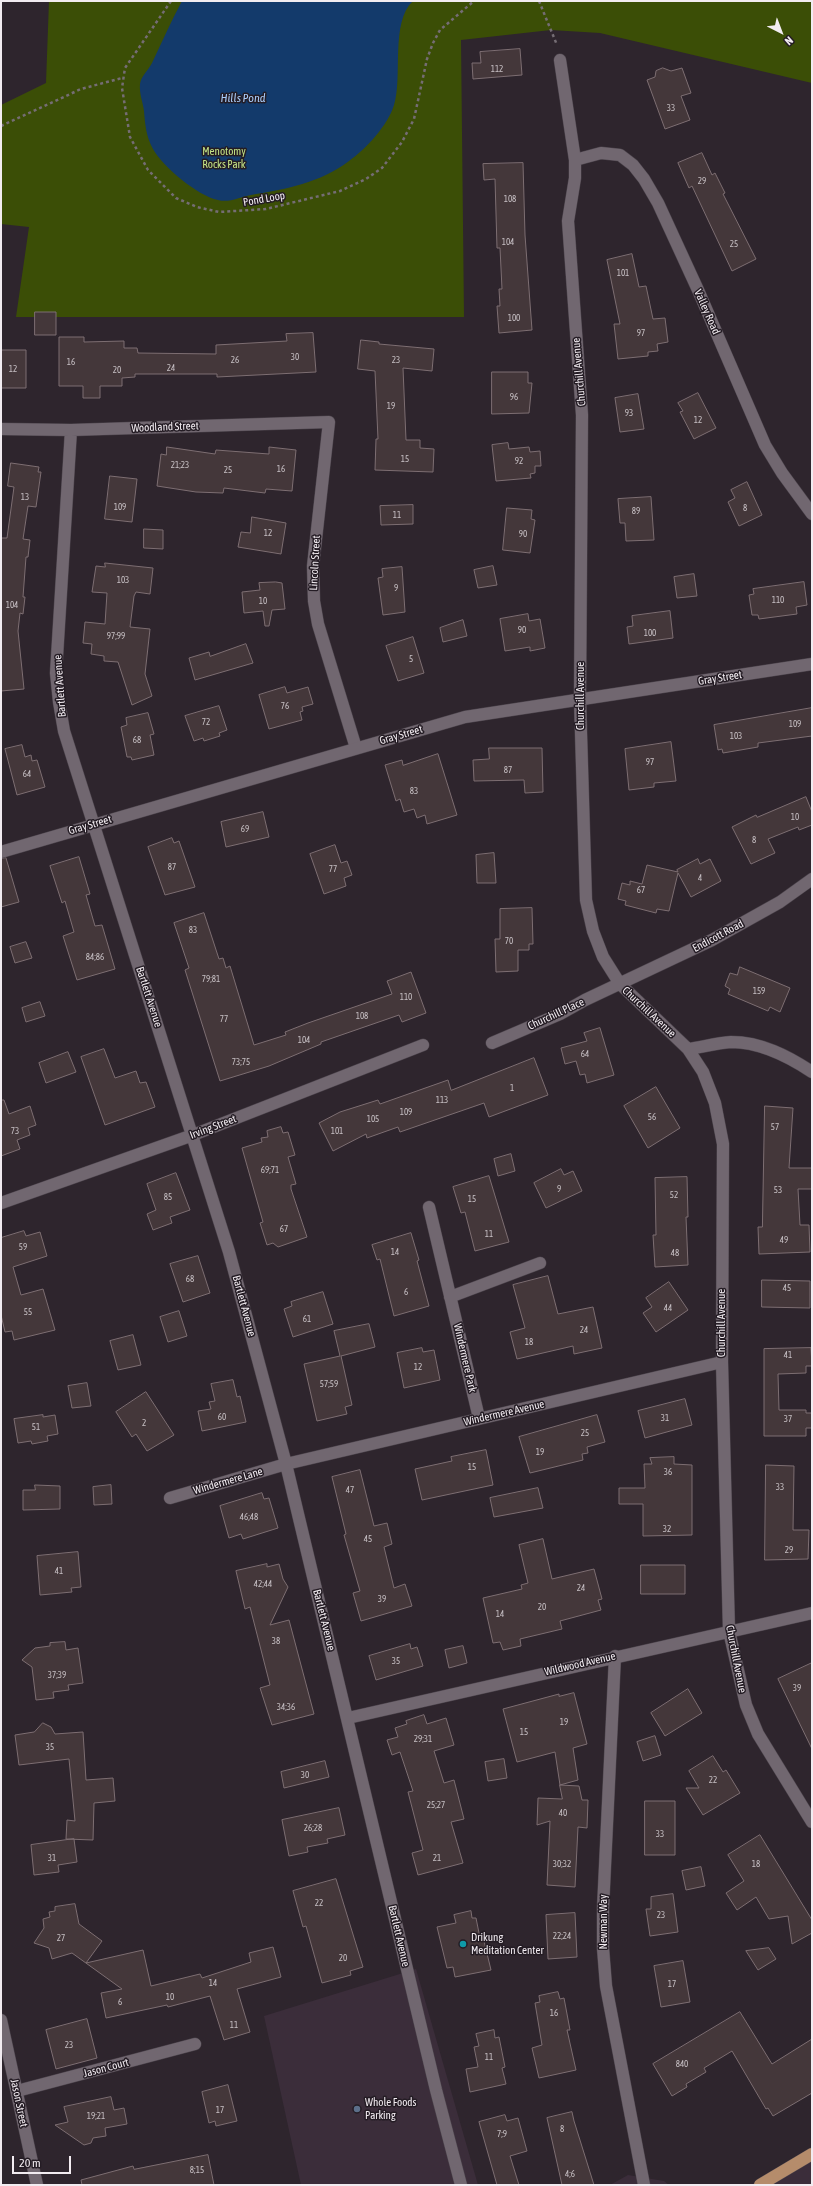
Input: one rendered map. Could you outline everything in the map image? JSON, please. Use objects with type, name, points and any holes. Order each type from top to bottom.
[{"type":"main road","points":[[760,2185],[812,2154]]},
{"type":"street","name":"Churchill Avenue","points":[[560,60],[574,160],[574,178],[568,221],[582,415],[580,699],[586,900],[593,931],[602,957],[620,984],[688,1049],[703,1072],[715,1103],[723,1144],[722,1362],[729,1631],[736,1671],[746,1705],[758,1734],[812,1822]]},
{"type":"street","name":"Valley Road","points":[[574,160],[600,153],[620,155],[633,165],[644,179],[658,203],[698,290],[765,445],[786,480],[812,514]]},
{"type":"street","name":"Woodland Street","points":[[1,429],[71,430],[329,422]]},
{"type":"street","name":"Lincoln Street","points":[[329,422],[313,566],[313,591],[318,624],[356,748]]},
{"type":"street","name":"Bartlett Avenue","points":[[71,430],[56,673],[58,702],[64,732],[230,1252],[286,1464],[436,2090],[462,2185]]},
{"type":"street","name":"Gray Street","points":[[1,852],[465,717],[812,664]]},
{"type":"street","name":"Endicott Road","points":[[620,984],[735,928],[780,902],[812,879]]},
{"type":"street","name":"Churchill Place","points":[[492,1043],[560,1014],[620,984]]},
{"type":"street","points":[[688,1049],[731,1042],[760,1045],[795,1060],[812,1072]]},
{"type":"street","name":"Irving Street","points":[[1,1203],[193,1135],[423,1045]]},
{"type":"street","name":"Windermere Park","points":[[429,1207],[479,1418]]},
{"type":"street","points":[[450,1297],[540,1263]]},
{"type":"street","name":"Windermere Avenue","points":[[286,1464],[722,1362]]},
{"type":"street","name":"Windermere Lane","points":[[170,1498],[286,1464]]},
{"type":"street","name":"Wildwood Avenue","points":[[348,1718],[615,1656],[812,1613]]},
{"type":"street","name":"Newman Way","points":[[615,1656],[603,1908],[603,1948],[612,2021],[644,2185]]},
{"type":"street","name":"Jason Street","points":[[1,2020],[37,2185]]},
{"type":"street","name":"Jason Court","points":[[17,2091],[195,2044]]},
{"type":"path","name":"Pond Loop","points":[[171,1],[130,58],[122,78],[130,137],[148,170],[176,198],[197,207],[219,212],[266,208],[340,190],[366,179],[382,168],[402,142],[414,119],[427,58],[440,30],[474,1]]},
{"type":"path","points":[[538,1],[553,33],[560,60]]},
{"type":"path","points":[[1,126],[81,89],[122,78]]},
{"type":"shaded area","name":"Whole Foods Parking","points":[[416,1969],[478,2185],[301,2185],[264,2016]]},
{"type":"shaded area","points":[[812,2154],[812,2185],[759,2185]]},
{"type":"shaded area","points":[[628,2175],[664,2181],[669,2185],[610,2185]]},
{"type":"green space","name":"Menotomy Rocks Park","points":[[49,1],[812,1],[812,83],[600,33],[551,30],[461,40],[464,317],[16,317],[29,227],[1,224],[1,105],[46,83]]},
{"type":"water","name":"Hills Pond","points":[[182,1],[413,1],[406,10],[399,36],[398,80],[394,105],[391,113],[376,136],[356,156],[338,169],[326,175],[302,184],[226,201],[218,200],[201,193],[173,172],[153,149],[146,130],[140,91],[142,78],[152,63]]},
{"type":"building","points":[[520,49],[522,75],[473,79],[472,63],[481,63],[480,52]]},
{"type":"building","points":[[663,68],[671,71],[682,68],[691,93],[681,96],[690,120],[665,129],[647,80],[655,77],[656,71]]},
{"type":"building","points":[[702,153],[712,175],[715,173],[725,193],[723,194],[756,259],[732,271],[692,186],[689,188],[678,163]]},
{"type":"building","points":[[523,163],[525,235],[532,330],[499,333],[497,306],[500,306],[499,289],[502,289],[500,248],[497,248],[495,179],[484,180],[483,164]]},
{"type":"building","points":[[632,254],[639,287],[646,286],[653,319],[665,318],[668,342],[657,344],[658,351],[648,352],[648,356],[618,359],[614,324],[620,324],[607,260]]},
{"type":"building","points":[[35,312],[56,312],[56,335],[35,335]]},
{"type":"building","points":[[313,333],[316,372],[217,377],[217,374],[135,374],[135,377],[122,378],[122,386],[100,386],[100,398],[83,398],[83,386],[59,386],[59,337],[84,337],[84,342],[124,341],[124,348],[137,348],[138,353],[216,354],[216,345],[287,341],[286,334]]},
{"type":"building","points":[[361,340],[379,342],[379,344],[434,349],[432,371],[403,368],[406,440],[420,440],[420,448],[434,449],[433,472],[375,470],[376,439],[378,439],[375,371],[358,369]]},
{"type":"building","points":[[1,350],[26,350],[26,388],[1,388]]},
{"type":"building","points":[[492,372],[528,372],[528,383],[532,383],[529,413],[492,414]]},
{"type":"building","points":[[698,393],[716,428],[694,439],[680,412],[683,411],[678,403]]},
{"type":"building","points":[[638,394],[644,429],[620,432],[615,398]]},
{"type":"building","points":[[508,443],[509,449],[529,447],[530,452],[540,451],[541,466],[535,466],[535,473],[530,474],[531,478],[496,481],[492,445]]},
{"type":"building","points":[[167,447],[215,454],[216,450],[269,454],[269,447],[296,450],[292,491],[266,489],[265,493],[224,488],[223,493],[196,492],[157,486],[161,454],[166,455]]},
{"type":"building","points":[[11,463],[39,467],[38,472],[41,472],[36,507],[28,506],[23,539],[30,540],[28,557],[26,557],[23,614],[20,613],[18,631],[24,689],[1,691],[1,538],[7,538],[14,487],[8,486]]},
{"type":"building","points":[[110,476],[137,479],[132,522],[105,519]]},
{"type":"building","points":[[747,482],[762,515],[739,526],[728,502],[735,498],[731,490]]},
{"type":"building","points":[[651,497],[654,540],[626,541],[625,523],[620,523],[618,499]]},
{"type":"building","points":[[413,505],[413,524],[381,525],[380,506]]},
{"type":"building","points":[[507,508],[532,510],[531,519],[535,520],[530,553],[503,550]]},
{"type":"building","points":[[252,517],[286,523],[281,554],[238,547],[241,532],[250,533]]},
{"type":"building","points":[[144,529],[163,530],[163,549],[144,548]]},
{"type":"building","points":[[105,563],[153,568],[150,594],[136,592],[134,596],[130,627],[150,629],[145,674],[152,696],[132,705],[118,662],[104,661],[104,656],[91,654],[92,644],[83,643],[85,622],[105,624],[107,593],[92,592],[96,566],[105,567]]},
{"type":"building","points":[[493,566],[497,585],[478,588],[474,570]]},
{"type":"building","points":[[402,567],[405,612],[383,615],[378,578],[383,577],[382,569]]},
{"type":"building","points":[[694,574],[697,596],[677,598],[674,577]]},
{"type":"building","points":[[804,582],[807,605],[796,607],[797,614],[759,619],[758,615],[752,615],[749,595],[754,594],[753,589]]},
{"type":"building","points":[[259,583],[282,583],[285,609],[272,610],[269,626],[265,626],[263,611],[244,613],[242,592],[260,590]]},
{"type":"building","points":[[670,611],[673,638],[629,644],[627,627],[633,626],[632,616]]},
{"type":"building","points":[[528,614],[529,621],[540,619],[545,648],[530,651],[530,647],[505,651],[500,619]]},
{"type":"building","points":[[463,620],[467,636],[443,642],[440,628]]},
{"type":"building","points":[[413,637],[424,673],[398,681],[386,646]]},
{"type":"building","points":[[246,644],[253,663],[195,680],[189,658],[209,652],[210,656]]},
{"type":"building","points":[[285,687],[287,693],[308,687],[313,704],[302,707],[303,711],[300,712],[302,720],[269,729],[259,695]]},
{"type":"building","points":[[219,706],[227,730],[219,733],[220,736],[204,741],[203,738],[194,741],[185,716]]},
{"type":"building","points":[[812,708],[812,736],[758,743],[758,747],[723,753],[722,749],[718,750],[714,725]]},
{"type":"building","points":[[148,713],[154,734],[150,735],[154,755],[132,760],[131,757],[127,757],[121,727],[127,725],[126,718]]},
{"type":"building","points":[[671,742],[676,781],[654,783],[654,787],[629,790],[625,749]]},
{"type":"building","points":[[22,745],[25,757],[31,755],[32,761],[37,760],[45,787],[17,795],[5,749]]},
{"type":"building","points":[[489,748],[542,748],[543,792],[525,793],[524,780],[474,781],[473,760],[489,759]]},
{"type":"building","points":[[438,754],[457,815],[427,824],[425,815],[417,818],[414,809],[404,812],[400,799],[396,801],[385,765],[402,760],[403,765]]},
{"type":"building","points":[[806,797],[812,812],[812,825],[799,830],[798,827],[768,839],[775,853],[751,864],[732,827],[756,815],[757,817]]},
{"type":"building","points":[[263,812],[269,837],[226,847],[221,822]]},
{"type":"building","points":[[172,838],[174,843],[179,841],[195,887],[165,895],[148,847]]},
{"type":"building","points":[[335,845],[341,863],[347,861],[352,875],[344,878],[346,886],[324,894],[310,854]]},
{"type":"building","points":[[494,853],[496,883],[477,883],[476,855]]},
{"type":"building","points":[[79,857],[90,894],[86,895],[95,926],[102,925],[115,969],[77,980],[63,936],[74,932],[65,901],[62,903],[50,866]]},
{"type":"building","points":[[6,858],[19,902],[1,907],[1,859]]},
{"type":"building","points":[[698,859],[700,864],[710,859],[721,881],[691,897],[678,873],[669,911],[657,909],[656,913],[625,905],[626,901],[618,899],[622,883],[630,885],[630,881],[642,884],[647,865],[678,872],[677,870]]},
{"type":"building","points":[[532,908],[533,944],[529,944],[529,950],[518,950],[518,971],[496,972],[495,939],[500,939],[500,909]]},
{"type":"building","points":[[204,913],[219,959],[223,958],[226,968],[230,966],[254,1045],[286,1035],[285,1032],[308,1023],[392,994],[387,981],[411,972],[426,1013],[402,1022],[399,1015],[321,1042],[321,1044],[269,1066],[220,1081],[185,970],[189,968],[174,923]]},
{"type":"building","points":[[26,942],[32,958],[15,963],[10,947]]},
{"type":"building","points":[[740,967],[790,988],[780,1012],[770,1007],[768,1011],[728,994],[730,989],[725,986],[730,973],[737,975]]},
{"type":"building","points":[[40,1002],[45,1016],[26,1022],[22,1008]]},
{"type":"building","points":[[600,1028],[614,1075],[587,1083],[585,1074],[580,1075],[576,1061],[565,1064],[561,1048],[587,1041],[584,1033]]},
{"type":"building","points":[[104,1049],[115,1078],[136,1071],[140,1083],[146,1082],[155,1107],[105,1125],[81,1057]]},
{"type":"building","points":[[68,1052],[76,1072],[46,1083],[39,1063]]},
{"type":"building","points":[[534,1058],[548,1095],[489,1117],[484,1103],[400,1132],[398,1127],[367,1138],[366,1134],[333,1151],[319,1123],[340,1112],[378,1100],[380,1104],[448,1080],[451,1090]]},
{"type":"building","points":[[656,1087],[680,1128],[648,1148],[624,1106]]},
{"type":"building","points":[[1,1100],[4,1100],[9,1114],[30,1106],[36,1125],[28,1128],[30,1135],[17,1140],[20,1149],[1,1156]]},
{"type":"building","points":[[765,1106],[793,1108],[789,1168],[812,1168],[812,1189],[798,1189],[800,1225],[809,1225],[810,1252],[759,1254],[758,1227],[762,1227]]},
{"type":"building","points":[[281,1127],[283,1133],[288,1132],[295,1155],[288,1157],[296,1184],[291,1185],[291,1189],[307,1237],[278,1247],[273,1243],[267,1245],[260,1223],[263,1222],[242,1148],[262,1142],[261,1138],[268,1137],[267,1131]]},
{"type":"building","points":[[511,1154],[515,1171],[498,1176],[494,1159]]},
{"type":"building","points":[[561,1169],[564,1175],[573,1171],[582,1191],[546,1208],[534,1183]]},
{"type":"building","points":[[176,1173],[190,1210],[170,1217],[172,1223],[153,1230],[147,1214],[156,1210],[147,1184]]},
{"type":"building","points":[[489,1176],[509,1242],[475,1251],[465,1212],[461,1213],[453,1187]]},
{"type":"building","points":[[687,1177],[688,1217],[686,1217],[688,1265],[655,1267],[653,1235],[656,1235],[655,1178]]},
{"type":"building","points":[[24,1231],[26,1236],[40,1232],[47,1256],[13,1267],[21,1295],[43,1289],[55,1330],[14,1340],[12,1331],[5,1332],[1,1315],[1,1238]]},
{"type":"building","points":[[411,1233],[419,1260],[417,1261],[429,1306],[394,1316],[380,1259],[377,1260],[372,1245]]},
{"type":"building","points":[[198,1256],[210,1293],[183,1302],[170,1264]]},
{"type":"building","points":[[548,1276],[558,1314],[593,1307],[602,1348],[574,1354],[573,1346],[517,1359],[510,1332],[525,1328],[513,1285]]},
{"type":"building","points":[[762,1280],[810,1281],[810,1308],[762,1307]]},
{"type":"building","points":[[669,1282],[688,1310],[656,1332],[643,1313],[652,1307],[646,1298]]},
{"type":"building","points":[[323,1292],[333,1324],[293,1337],[284,1309],[292,1306],[291,1302]]},
{"type":"building","points":[[179,1311],[187,1336],[168,1342],[160,1317]]},
{"type":"building","points":[[369,1324],[375,1347],[341,1356],[352,1405],[345,1407],[347,1414],[317,1421],[304,1364],[340,1356],[334,1331]]},
{"type":"building","points":[[133,1335],[141,1365],[118,1370],[110,1341]]},
{"type":"building","points":[[422,1348],[423,1352],[434,1350],[440,1380],[404,1388],[397,1353]]},
{"type":"building","points":[[811,1348],[812,1366],[806,1366],[806,1373],[778,1374],[779,1410],[806,1410],[806,1413],[812,1413],[812,1428],[806,1428],[806,1436],[764,1436],[764,1349]]},
{"type":"building","points":[[233,1380],[237,1397],[240,1396],[246,1422],[202,1431],[198,1411],[211,1409],[209,1402],[215,1401],[211,1384]]},
{"type":"building","points":[[87,1383],[91,1406],[72,1408],[68,1386]]},
{"type":"building","points":[[146,1392],[174,1435],[147,1451],[136,1434],[132,1437],[116,1412]]},
{"type":"building","points":[[685,1399],[692,1425],[645,1438],[638,1411]]},
{"type":"building","points":[[43,1415],[43,1417],[55,1415],[58,1434],[47,1436],[48,1441],[32,1444],[31,1441],[18,1443],[14,1419]]},
{"type":"building","points":[[597,1415],[605,1442],[587,1447],[588,1453],[582,1454],[583,1460],[530,1473],[519,1437]]},
{"type":"building","points":[[486,1450],[493,1485],[422,1500],[415,1469],[452,1461],[451,1457]]},
{"type":"building","points":[[674,1457],[674,1464],[692,1465],[692,1535],[643,1536],[643,1504],[619,1504],[619,1488],[645,1488],[644,1464],[652,1464],[650,1458]]},
{"type":"building","points":[[766,1465],[794,1466],[793,1530],[809,1530],[808,1559],[765,1560]]},
{"type":"building","points":[[360,1470],[374,1526],[387,1523],[392,1544],[384,1547],[394,1588],[405,1584],[412,1606],[361,1621],[353,1593],[360,1591],[344,1535],[346,1534],[332,1477]]},
{"type":"building","points":[[35,1485],[60,1486],[60,1509],[23,1510],[23,1490],[35,1490]]},
{"type":"building","points":[[111,1485],[112,1504],[94,1505],[93,1487]]},
{"type":"building","points":[[538,1488],[543,1508],[494,1517],[490,1498]]},
{"type":"building","points":[[262,1493],[264,1499],[269,1498],[278,1528],[243,1539],[241,1534],[229,1538],[220,1506]]},
{"type":"building","points":[[543,1539],[552,1579],[594,1569],[602,1599],[598,1600],[601,1610],[560,1621],[562,1629],[520,1639],[521,1646],[503,1650],[500,1642],[493,1643],[483,1598],[522,1589],[521,1585],[528,1583],[519,1545]]},
{"type":"building","points":[[78,1552],[81,1587],[71,1588],[72,1592],[40,1595],[37,1556]]},
{"type":"building","points":[[267,1564],[267,1567],[279,1564],[283,1579],[288,1587],[270,1625],[289,1620],[314,1714],[272,1725],[260,1688],[270,1685],[250,1607],[245,1609],[236,1571]]},
{"type":"building","points":[[641,1565],[685,1565],[685,1594],[641,1594]]},
{"type":"building","points":[[65,1642],[66,1650],[78,1648],[83,1683],[68,1685],[69,1690],[53,1692],[54,1698],[36,1700],[32,1667],[22,1660],[35,1648],[50,1646],[50,1643]]},
{"type":"building","points":[[410,1644],[411,1649],[417,1647],[423,1666],[376,1680],[369,1656]]},
{"type":"building","points":[[463,1646],[467,1663],[449,1668],[445,1650]]},
{"type":"building","points":[[812,1663],[812,1749],[778,1679]]},
{"type":"building","points":[[688,1689],[702,1713],[665,1736],[651,1713]]},
{"type":"building","points":[[574,1693],[587,1744],[573,1748],[578,1780],[560,1785],[555,1752],[517,1762],[503,1709],[559,1694],[559,1696]]},
{"type":"building","points":[[424,1715],[427,1724],[446,1718],[454,1745],[434,1751],[444,1783],[454,1780],[464,1819],[451,1822],[463,1863],[418,1875],[412,1853],[423,1850],[408,1792],[413,1791],[400,1752],[392,1755],[387,1740],[398,1737],[395,1728],[407,1724],[406,1721]]},
{"type":"building","points":[[43,1723],[51,1727],[55,1734],[83,1732],[86,1780],[113,1778],[115,1801],[94,1803],[93,1840],[66,1839],[67,1820],[75,1821],[69,1759],[19,1765],[15,1735],[34,1732]]},
{"type":"building","points":[[655,1736],[661,1755],[643,1761],[637,1742]]},
{"type":"building","points":[[713,1756],[723,1772],[726,1770],[740,1793],[703,1815],[686,1788],[699,1788],[689,1771]]},
{"type":"building","points":[[504,1759],[507,1778],[488,1781],[485,1762]]},
{"type":"building","points":[[325,1761],[329,1777],[284,1788],[281,1772]]},
{"type":"building","points":[[560,1785],[579,1786],[582,1800],[588,1800],[587,1828],[578,1827],[575,1887],[547,1885],[550,1821],[537,1825],[538,1798],[562,1799]]},
{"type":"building","points":[[645,1801],[675,1801],[675,1855],[645,1855]]},
{"type":"building","points":[[339,1808],[345,1835],[327,1839],[328,1843],[307,1847],[308,1852],[289,1856],[282,1820]]},
{"type":"building","points":[[760,1835],[812,1920],[812,1933],[792,1944],[788,1916],[769,1919],[756,1897],[737,1910],[726,1893],[744,1881],[728,1855]]},
{"type":"building","points":[[74,1839],[77,1862],[58,1865],[59,1872],[34,1875],[31,1845]]},
{"type":"building","points":[[701,1867],[705,1886],[686,1890],[682,1871]]},
{"type":"building","points":[[336,1879],[363,1967],[350,1971],[351,1975],[322,1983],[306,1926],[303,1927],[293,1891]]},
{"type":"building","points":[[673,1894],[678,1932],[650,1936],[646,1909],[651,1909],[651,1897]]},
{"type":"building","points":[[75,1904],[79,1924],[102,1941],[86,1963],[143,1950],[151,1986],[200,1974],[202,1978],[251,1962],[249,1953],[273,1947],[281,1977],[237,1989],[250,2032],[224,2040],[210,1996],[168,2007],[167,2005],[106,2018],[101,1993],[122,1989],[72,1953],[52,1959],[49,1948],[34,1943],[44,1928],[43,1919],[50,1917],[49,1912],[55,1911],[55,1907]]},
{"type":"building","name":"Drikung Meditation Center","points":[[471,1911],[472,1918],[476,1918],[480,1938],[483,1937],[491,1970],[455,1977],[453,1967],[447,1968],[437,1927],[456,1923],[454,1915]]},
{"type":"building","points":[[575,1913],[577,1957],[548,1959],[546,1915]]},
{"type":"building","points":[[769,1948],[776,1959],[758,1970],[746,1951]]},
{"type":"building","points":[[683,1961],[690,2002],[661,2007],[654,1966]]},
{"type":"building","points":[[558,1992],[560,1999],[564,1998],[570,2030],[567,2030],[576,2070],[539,2078],[532,2048],[542,2045],[535,2003],[540,2002],[539,1996]]},
{"type":"building","points":[[740,2012],[772,2064],[812,2039],[812,2093],[773,2116],[768,2108],[766,2109],[732,2051],[704,2068],[706,2072],[686,2084],[687,2087],[672,2096],[653,2064]]},
{"type":"building","points":[[87,2019],[97,2058],[56,2069],[46,2030]]},
{"type":"building","points":[[494,2030],[495,2038],[499,2037],[505,2067],[502,2068],[506,2084],[470,2092],[466,2069],[478,2067],[474,2047],[479,2046],[476,2034]]},
{"type":"building","points":[[228,2085],[237,2121],[216,2126],[215,2121],[209,2123],[202,2092]]},
{"type":"building","points":[[111,2097],[114,2110],[124,2108],[127,2124],[105,2128],[106,2136],[93,2138],[91,2143],[84,2145],[55,2125],[68,2122],[64,2107]]},
{"type":"building","points":[[572,2112],[594,2185],[562,2185],[547,2118]]},
{"type":"building","points":[[505,2115],[507,2121],[518,2118],[527,2151],[510,2156],[519,2185],[497,2185],[479,2122]]},
{"type":"building","points":[[208,2155],[214,2185],[82,2185],[81,2180],[133,2166],[134,2169]]},
{"type":"place","name":"Drikung Meditation Center","points":[[463,1944]]},
{"type":"place","name":"Whole Foods Parking","points":[[357,2109]]}]
